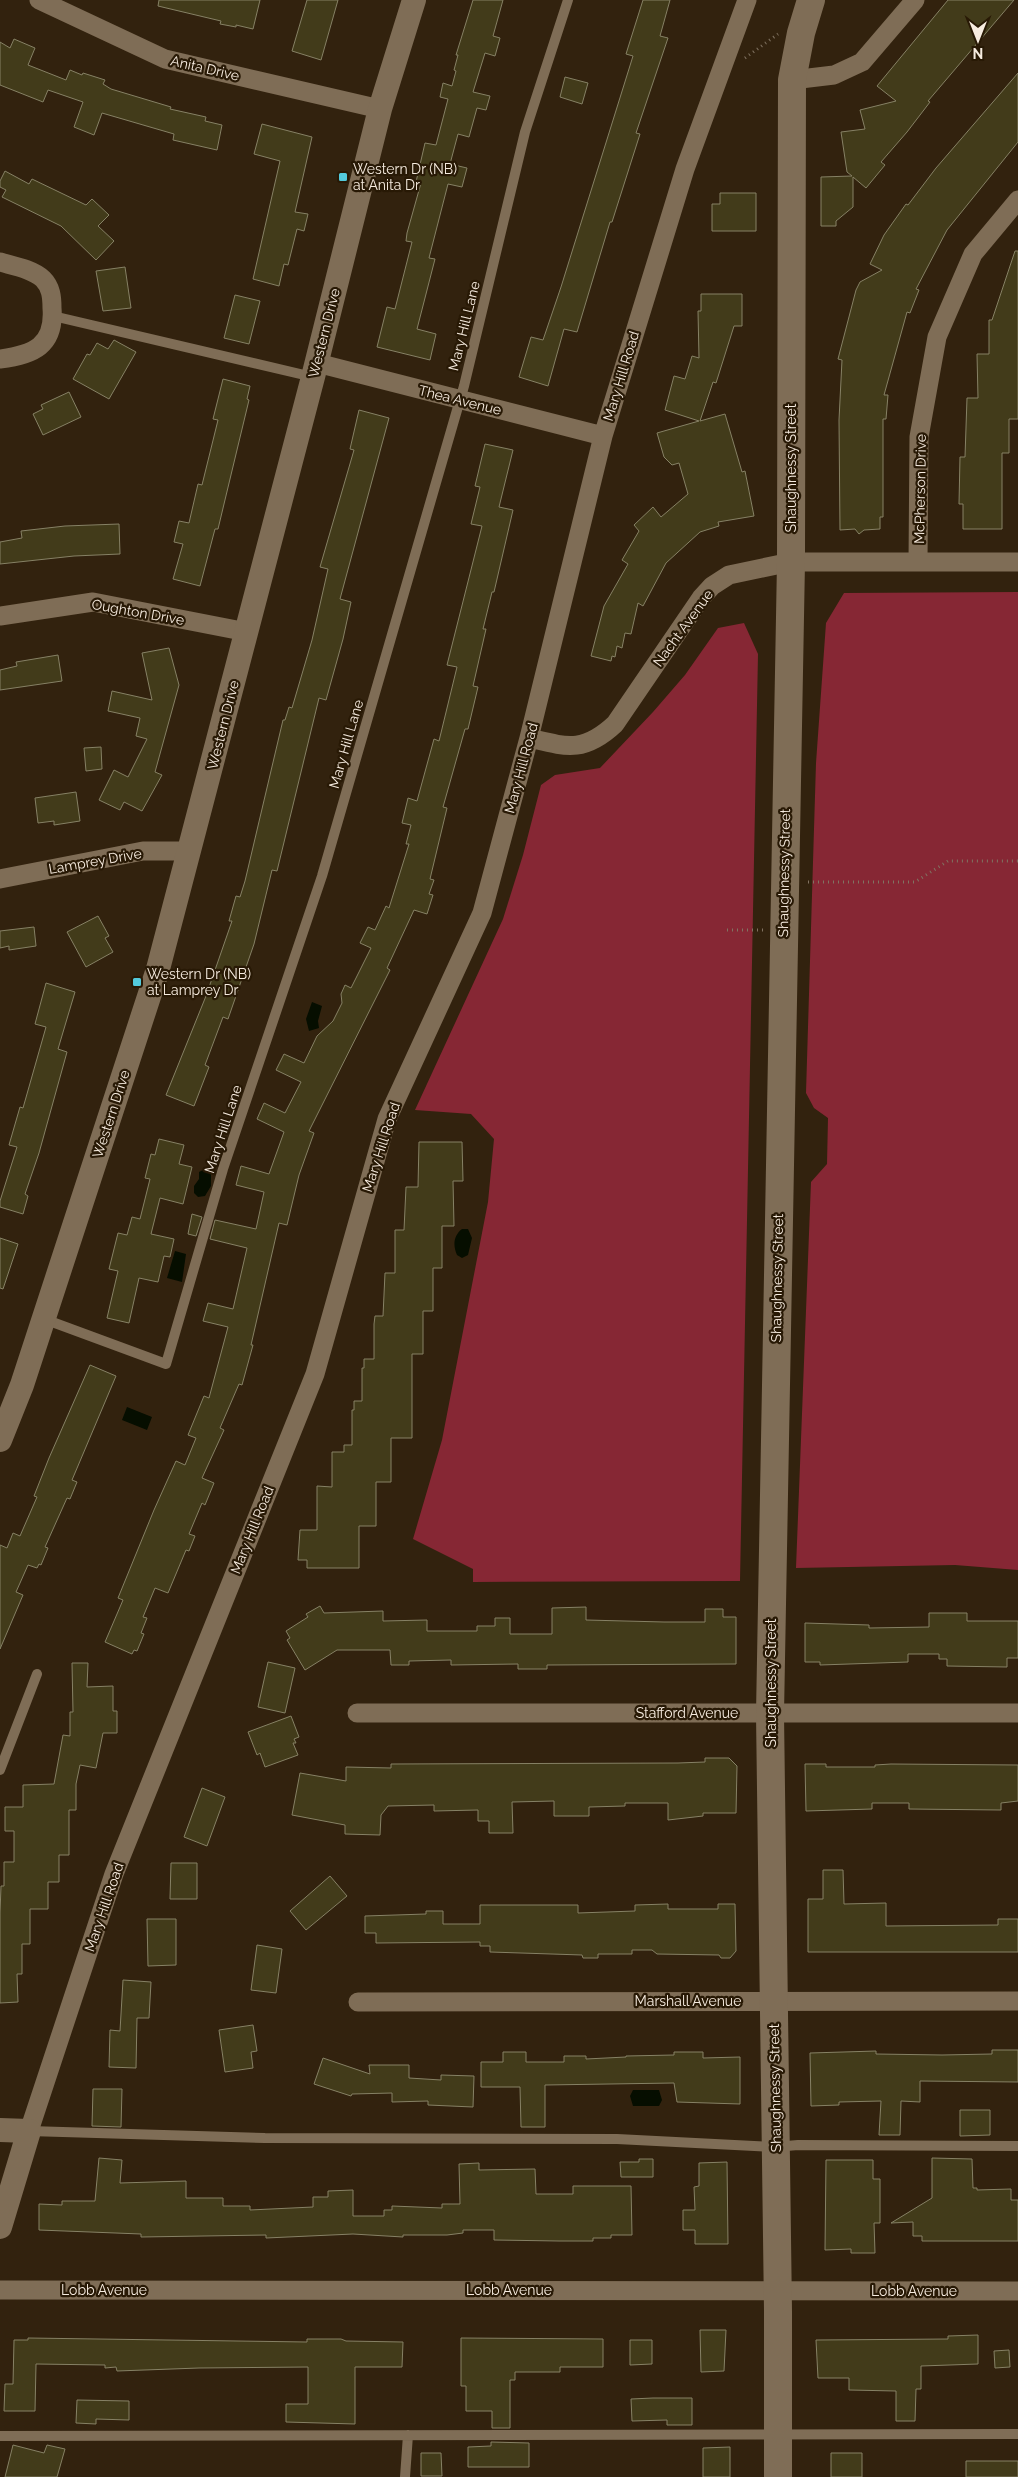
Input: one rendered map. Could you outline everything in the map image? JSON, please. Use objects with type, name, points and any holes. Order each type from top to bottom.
[{"type":"main road","name":"Shaughnessy Street","points":[[778,2477],[778,2290],[770,1714],[791,562],[792,80],[801,33],[811,0]]},
{"type":"street","name":"Anita Drive","points":[[39,0],[165,58],[380,109]]},
{"type":"street","name":"Western Drive","points":[[0,1440],[22,1385],[158,969],[315,370],[380,109],[414,0]]},
{"type":"street","name":"Mary Hill Road","points":[[0,2227],[29,2131],[114,1874],[315,1374],[387,1119],[482,913],[529,738],[603,436],[685,169],[747,0]]},
{"type":"street","points":[[792,80],[834,75],[862,62],[915,0]]},
{"type":"street","name":"McPherson Drive","points":[[918,562],[919,437],[937,337],[973,254],[1018,200]]},
{"type":"street","points":[[0,262],[33,272],[43,279],[52,296],[53,316],[46,340],[40,346],[23,356],[0,359]]},
{"type":"street","name":"Thea Avenue","points":[[315,370],[459,401],[603,436]]},
{"type":"street","name":"Nacht Avenue","points":[[529,738],[576,747],[588,744],[602,736],[615,724],[712,586],[729,575],[791,562],[1018,562]]},
{"type":"street","name":"Oughton Drive","points":[[0,616],[93,602],[246,632]]},
{"type":"street","name":"Lamprey Drive","points":[[0,879],[143,851],[190,851]]},
{"type":"street","name":"Stafford Avenue","points":[[357,1713],[1018,1713]]},
{"type":"street","name":"Marshall Avenue","points":[[358,2002],[1018,2001]]},
{"type":"street","points":[[0,2130],[29,2131]]},
{"type":"street","name":"Lobb Avenue","points":[[0,2290],[1018,2291]]},
{"type":"lane","name":"Mary Hill Lane","points":[[44,1318],[166,1364],[223,1169],[322,876],[459,401],[525,132],[568,0]]},
{"type":"lane","points":[[53,316],[315,370]]},
{"type":"lane","points":[[0,1770],[37,1674]]},
{"type":"lane","points":[[29,2131],[265,2138],[616,2139],[775,2147],[798,2145],[1018,2146]]},
{"type":"lane","points":[[0,2436],[1018,2434]]},
{"type":"lane","points":[[405,2477],[408,2435]]},
{"type":"path","points":[[724,63],[749,56],[781,33]]},
{"type":"path","points":[[807,882],[915,882],[948,861],[1018,860]]},
{"type":"path","points":[[727,930],[783,931]]},
{"type":"shaded area","points":[[1018,592],[1018,1570],[955,1565],[796,1568],[811,1182],[827,1164],[828,1118],[814,1108],[806,1093],[816,763],[826,623],[844,593]]},
{"type":"shaded area","points":[[744,623],[758,654],[740,1581],[473,1582],[473,1569],[413,1539],[442,1440],[488,1202],[494,1139],[471,1114],[415,1110],[503,919],[523,855],[541,785],[555,775],[600,768],[685,675],[718,628]]},
{"type":"shaded area","points":[[312,1002],[322,1006],[318,1021],[319,1028],[309,1031],[306,1019]]},
{"type":"shaded area","points":[[207,1168],[211,1172],[211,1186],[205,1196],[198,1197],[194,1193],[194,1186],[199,1179],[199,1172]]},
{"type":"shaded area","points":[[462,1229],[468,1229],[472,1238],[468,1255],[462,1258],[457,1255],[454,1245],[455,1238]]},
{"type":"shaded area","points":[[175,1251],[186,1254],[182,1282],[167,1278]]},
{"type":"shaded area","points":[[127,1407],[152,1417],[147,1430],[122,1420]]},
{"type":"shaded area","points":[[633,2090],[659,2090],[662,2100],[659,2106],[633,2106],[630,2096]]},
{"type":"building","points":[[159,0],[260,0],[253,29],[220,24],[221,21],[158,6]]},
{"type":"building","points":[[307,0],[338,0],[321,60],[292,51]]},
{"type":"building","points":[[473,0],[503,0],[493,36],[500,38],[495,56],[485,53],[473,92],[490,96],[486,110],[477,108],[469,137],[458,134],[450,164],[467,168],[462,187],[448,184],[429,258],[435,259],[417,329],[436,334],[430,360],[377,347],[387,307],[395,309],[412,242],[406,241],[407,233],[421,183],[416,182],[425,143],[436,145],[448,99],[440,97],[443,83],[452,86],[456,71],[454,70],[458,55],[456,55]]},
{"type":"building","points":[[643,0],[670,0],[660,36],[668,38],[636,133],[640,134],[612,222],[610,222],[577,332],[564,329],[548,386],[519,377],[531,337],[543,340],[561,287],[633,56],[626,54]]},
{"type":"building","points":[[948,0],[1014,0],[928,101],[930,102],[907,132],[881,162],[885,165],[866,188],[853,177],[853,207],[836,221],[836,226],[821,226],[821,177],[852,176],[847,172],[841,132],[865,129],[860,110],[896,101],[877,86]]},
{"type":"building","points":[[14,39],[35,48],[28,65],[66,80],[70,70],[82,75],[83,73],[105,80],[103,84],[111,89],[171,107],[170,109],[206,117],[205,121],[222,125],[217,150],[173,140],[174,134],[102,113],[94,135],[74,127],[83,102],[48,90],[43,102],[0,85],[0,42],[10,48]]},
{"type":"building","points":[[1018,73],[1018,142],[947,230],[916,289],[919,290],[910,313],[907,312],[884,395],[888,395],[886,419],[883,419],[883,517],[880,517],[880,529],[864,530],[859,534],[855,529],[840,530],[839,420],[842,360],[838,359],[856,290],[860,282],[882,270],[870,264],[884,235],[906,204],[908,205],[936,168]]},
{"type":"building","points":[[565,77],[588,83],[582,104],[560,97]]},
{"type":"building","points":[[262,124],[312,137],[295,212],[308,214],[304,231],[297,229],[288,265],[284,264],[279,286],[253,279],[280,161],[254,154]]},
{"type":"building","points":[[5,171],[29,184],[32,179],[86,205],[92,199],[109,215],[98,226],[114,241],[96,260],[61,226],[2,197],[6,190],[0,187],[0,181]]},
{"type":"building","points":[[720,193],[756,193],[756,231],[712,231],[712,204],[720,204]]},
{"type":"building","points":[[1015,251],[1018,251],[1018,419],[1009,419],[1009,453],[1002,453],[1002,529],[963,529],[963,504],[959,504],[960,457],[965,457],[967,398],[978,398],[977,354],[989,354],[989,320],[992,320]]},
{"type":"building","points":[[125,267],[131,308],[103,311],[96,271]]},
{"type":"building","points":[[701,294],[742,294],[742,326],[734,326],[716,383],[713,382],[700,421],[725,414],[742,472],[745,471],[754,516],[718,522],[719,526],[700,532],[666,563],[643,606],[638,603],[631,634],[625,633],[622,648],[617,646],[615,657],[612,656],[611,661],[591,656],[604,606],[628,564],[622,560],[639,531],[634,525],[653,507],[661,517],[688,494],[679,463],[672,465],[664,457],[657,433],[699,421],[665,410],[674,376],[685,379],[692,356],[699,358],[698,311],[701,311]]},
{"type":"building","points":[[235,295],[260,301],[249,344],[224,338]]},
{"type":"building","points":[[114,340],[136,352],[109,399],[73,379],[87,354],[90,355],[97,343],[108,349]]},
{"type":"building","points":[[223,379],[250,386],[247,399],[249,400],[218,529],[215,529],[200,586],[173,579],[183,544],[174,542],[179,521],[189,523],[198,484],[202,485],[218,420],[213,419]]},
{"type":"building","points":[[69,392],[81,417],[43,435],[33,414],[43,409],[41,405]]},
{"type":"building","points":[[359,410],[389,418],[340,599],[351,602],[343,639],[326,700],[319,698],[277,871],[272,870],[254,944],[228,1019],[223,1017],[205,1065],[209,1067],[194,1106],[166,1095],[206,996],[232,921],[229,921],[236,896],[240,897],[245,881],[283,720],[285,720],[289,707],[292,708],[312,640],[328,569],[320,567],[354,450],[350,449]]},
{"type":"building","points":[[485,444],[513,450],[499,507],[513,510],[494,592],[492,592],[483,629],[486,629],[473,686],[478,687],[468,729],[465,729],[443,807],[447,808],[430,879],[434,880],[429,894],[433,895],[427,914],[414,910],[387,968],[390,970],[309,1131],[314,1133],[299,1175],[287,1225],[279,1223],[251,1345],[253,1345],[242,1385],[239,1384],[220,1428],[224,1430],[202,1478],[214,1483],[205,1505],[202,1503],[189,1534],[195,1536],[189,1551],[186,1550],[168,1593],[155,1588],[143,1617],[147,1618],[141,1633],[144,1634],[137,1651],[134,1650],[132,1654],[105,1642],[123,1600],[118,1598],[154,1510],[176,1461],[185,1465],[196,1438],[188,1435],[204,1396],[209,1398],[228,1327],[203,1321],[208,1303],[233,1309],[247,1248],[210,1239],[215,1220],[256,1229],[264,1192],[236,1185],[241,1166],[269,1174],[284,1132],[257,1119],[264,1103],[285,1113],[301,1082],[276,1070],[284,1054],[304,1063],[317,1036],[333,1021],[342,1003],[341,994],[345,985],[351,988],[371,948],[360,943],[368,927],[375,930],[386,906],[389,908],[409,844],[406,844],[411,825],[402,823],[408,798],[417,801],[434,739],[439,741],[457,667],[447,665],[482,526],[471,524],[480,487],[475,486]]},
{"type":"building","points":[[119,524],[120,554],[74,556],[0,564],[0,542],[22,538],[21,531],[65,526]]},
{"type":"building","points":[[169,648],[179,685],[155,772],[162,775],[142,811],[124,802],[120,810],[99,800],[114,770],[128,777],[147,739],[136,736],[140,718],[108,711],[112,691],[152,700],[142,653]]},
{"type":"building","points":[[58,655],[62,681],[0,690],[0,670],[17,666],[16,662]]},
{"type":"building","points":[[101,747],[102,769],[86,771],[84,748]]},
{"type":"building","points":[[76,792],[80,821],[54,825],[54,821],[38,823],[35,798]]},
{"type":"building","points":[[98,916],[109,936],[105,938],[113,952],[86,967],[67,932]]},
{"type":"building","points":[[34,927],[36,946],[9,950],[9,946],[0,948],[0,931]]},
{"type":"building","points":[[46,983],[75,992],[58,1049],[67,1052],[39,1153],[25,1194],[28,1196],[23,1214],[0,1207],[0,1201],[17,1147],[9,1145],[20,1107],[23,1108],[46,1027],[35,1024]]},
{"type":"building","points":[[159,1139],[184,1145],[179,1164],[192,1167],[183,1204],[160,1198],[151,1234],[174,1239],[170,1257],[164,1256],[158,1282],[139,1278],[129,1323],[107,1318],[118,1271],[109,1269],[118,1233],[127,1235],[132,1217],[140,1219],[150,1179],[145,1178],[151,1154],[155,1155]]},
{"type":"building","points":[[419,1142],[462,1142],[463,1181],[453,1181],[454,1226],[442,1226],[442,1268],[433,1268],[433,1311],[423,1311],[423,1354],[412,1354],[412,1438],[391,1438],[391,1482],[376,1482],[376,1526],[359,1526],[359,1568],[307,1568],[307,1560],[298,1560],[300,1530],[317,1530],[317,1486],[332,1487],[332,1452],[344,1452],[344,1445],[352,1445],[352,1410],[354,1410],[354,1401],[362,1401],[362,1368],[364,1368],[364,1359],[374,1359],[375,1316],[383,1316],[385,1273],[395,1273],[395,1230],[404,1230],[406,1187],[418,1187]]},
{"type":"building","points":[[192,1214],[202,1217],[196,1236],[188,1234]]},
{"type":"building","points":[[0,1238],[18,1244],[3,1289],[0,1288]]},
{"type":"building","points":[[90,1365],[116,1376],[72,1480],[77,1482],[70,1499],[67,1498],[45,1547],[48,1548],[41,1565],[39,1564],[37,1568],[28,1565],[16,1592],[23,1595],[0,1649],[0,1545],[7,1548],[13,1533],[20,1536],[37,1497],[34,1496],[49,1458]]},
{"type":"building","points":[[320,1606],[324,1613],[383,1611],[383,1621],[427,1620],[427,1631],[477,1631],[477,1626],[495,1626],[495,1618],[510,1618],[510,1634],[552,1634],[552,1608],[586,1607],[586,1620],[664,1622],[705,1622],[705,1609],[723,1609],[723,1617],[736,1617],[736,1664],[547,1665],[547,1669],[518,1669],[518,1664],[451,1665],[451,1660],[409,1661],[409,1665],[391,1665],[390,1650],[337,1650],[305,1670],[287,1640],[290,1638],[286,1631],[308,1617],[306,1614]]},
{"type":"building","points":[[929,1613],[967,1613],[967,1621],[1018,1621],[1018,1658],[1007,1658],[1007,1667],[947,1666],[947,1659],[939,1659],[939,1654],[908,1654],[908,1662],[820,1665],[820,1662],[805,1662],[805,1623],[869,1625],[869,1628],[929,1627]]},
{"type":"building","points":[[268,1662],[295,1668],[285,1713],[258,1707]]},
{"type":"building","points":[[72,1663],[88,1663],[87,1687],[113,1686],[113,1711],[117,1711],[117,1733],[103,1733],[96,1768],[80,1765],[76,1784],[76,1810],[69,1810],[69,1855],[59,1855],[59,1882],[48,1882],[48,1909],[30,1909],[30,1944],[22,1944],[22,1974],[17,1974],[18,2002],[0,2003],[1,1886],[4,1886],[4,1862],[14,1862],[14,1831],[5,1831],[5,1807],[23,1807],[23,1785],[54,1784],[63,1735],[70,1736],[70,1712],[73,1712]]},
{"type":"building","points":[[291,1716],[299,1737],[294,1739],[296,1743],[293,1743],[298,1755],[265,1767],[260,1753],[257,1755],[248,1732]]},
{"type":"building","points":[[705,1758],[729,1758],[737,1766],[736,1813],[703,1813],[703,1816],[668,1820],[668,1803],[625,1803],[625,1806],[589,1807],[589,1816],[554,1816],[554,1801],[512,1802],[513,1833],[489,1833],[489,1821],[478,1821],[478,1810],[434,1811],[434,1805],[388,1806],[381,1815],[380,1835],[345,1834],[345,1825],[292,1815],[300,1773],[346,1781],[346,1767],[391,1768],[391,1764],[678,1763],[705,1762]]},
{"type":"building","points":[[805,1764],[826,1764],[826,1767],[875,1767],[875,1765],[891,1764],[1018,1765],[1018,1801],[1001,1803],[1001,1810],[909,1809],[909,1803],[872,1803],[872,1809],[806,1811]]},
{"type":"building","points":[[202,1788],[225,1797],[207,1846],[184,1837]]},
{"type":"building","points":[[171,1863],[197,1863],[197,1899],[170,1899]]},
{"type":"building","points":[[823,1870],[843,1870],[844,1904],[886,1903],[886,1926],[998,1925],[998,1919],[1018,1919],[1018,1952],[808,1952],[808,1899],[823,1899]]},
{"type":"building","points":[[330,1876],[347,1896],[306,1930],[290,1911]]},
{"type":"building","points":[[668,1904],[668,1909],[718,1909],[718,1904],[735,1904],[736,1951],[730,1958],[721,1958],[719,1955],[657,1954],[652,1950],[632,1950],[632,1954],[598,1954],[598,1958],[583,1958],[582,1955],[490,1952],[490,1946],[480,1946],[480,1942],[376,1943],[376,1933],[365,1933],[365,1916],[426,1914],[426,1911],[443,1911],[443,1924],[480,1924],[480,1905],[578,1905],[578,1913],[635,1911],[635,1905]]},
{"type":"building","points":[[147,1919],[176,1919],[176,1965],[148,1966]]},
{"type":"building","points":[[257,1945],[282,1949],[276,1993],[251,1990]]},
{"type":"building","points":[[123,1980],[151,1982],[149,2018],[137,2018],[136,2068],[109,2067],[110,2030],[120,2031]]},
{"type":"building","points":[[253,2025],[257,2051],[251,2052],[253,2068],[225,2072],[219,2030]]},
{"type":"building","points":[[992,2050],[1018,2050],[1018,2082],[920,2081],[920,2102],[901,2101],[900,2135],[879,2135],[881,2101],[839,2102],[839,2105],[811,2106],[810,2053],[876,2051],[876,2054],[942,2055],[992,2054]]},
{"type":"building","points":[[503,2052],[526,2052],[526,2062],[564,2062],[564,2056],[586,2056],[586,2059],[674,2055],[674,2052],[703,2052],[703,2058],[740,2057],[740,2104],[677,2102],[674,2083],[545,2085],[545,2127],[521,2127],[520,2087],[481,2087],[481,2062],[503,2062]]},
{"type":"building","points":[[323,2058],[370,2074],[369,2065],[409,2065],[409,2078],[441,2080],[441,2075],[474,2076],[473,2107],[428,2105],[428,2101],[392,2102],[392,2093],[352,2094],[351,2096],[314,2084]]},
{"type":"building","points":[[93,2089],[122,2089],[121,2127],[92,2126]]},
{"type":"building","points":[[960,2110],[990,2110],[990,2135],[960,2136]]},
{"type":"building","points":[[99,2158],[122,2160],[120,2183],[186,2181],[186,2198],[223,2198],[223,2206],[250,2206],[250,2210],[313,2207],[313,2197],[328,2197],[328,2191],[353,2190],[353,2216],[384,2216],[384,2210],[392,2210],[392,2206],[442,2208],[442,2204],[460,2204],[459,2164],[479,2163],[479,2170],[535,2169],[536,2194],[573,2194],[573,2186],[631,2186],[632,2235],[611,2235],[611,2238],[593,2238],[593,2241],[559,2241],[494,2240],[494,2230],[463,2230],[463,2233],[447,2235],[403,2235],[403,2237],[353,2234],[266,2238],[266,2235],[141,2237],[141,2234],[39,2230],[39,2204],[62,2205],[62,2201],[95,2201]]},
{"type":"building","points":[[932,2158],[972,2159],[973,2188],[977,2188],[977,2190],[1011,2189],[1011,2200],[1018,2200],[1018,2241],[922,2241],[922,2236],[913,2236],[913,2222],[891,2223],[932,2198]]},
{"type":"building","points":[[639,2159],[653,2159],[653,2177],[621,2177],[620,2162],[639,2162]]},
{"type":"building","points":[[826,2160],[873,2160],[873,2179],[880,2179],[880,2223],[874,2223],[875,2253],[851,2253],[851,2249],[825,2250]]},
{"type":"building","points":[[727,2162],[728,2244],[695,2244],[695,2230],[683,2230],[683,2210],[695,2210],[694,2187],[699,2186],[699,2163]]},
{"type":"building","points":[[700,2330],[726,2330],[724,2371],[701,2372]]},
{"type":"building","points":[[978,2335],[978,2364],[921,2366],[921,2389],[916,2389],[915,2421],[896,2421],[896,2391],[849,2390],[849,2378],[818,2378],[816,2340],[948,2339],[948,2336]]},
{"type":"building","points":[[28,2338],[307,2342],[307,2339],[341,2339],[346,2341],[403,2342],[402,2367],[355,2367],[355,2424],[286,2422],[286,2404],[308,2404],[308,2367],[117,2371],[116,2367],[105,2368],[105,2365],[36,2364],[35,2411],[4,2411],[5,2384],[13,2384],[14,2340],[28,2340]]},
{"type":"building","points":[[461,2338],[603,2339],[603,2367],[560,2367],[560,2372],[515,2372],[515,2380],[510,2380],[510,2428],[492,2428],[492,2411],[466,2411],[466,2386],[461,2386]]},
{"type":"building","points":[[630,2340],[652,2340],[652,2364],[630,2365]]},
{"type":"building","points":[[1009,2350],[1010,2367],[995,2368],[994,2351]]},
{"type":"building","points":[[692,2398],[692,2425],[667,2425],[667,2420],[632,2421],[631,2399]]},
{"type":"building","points":[[77,2400],[129,2401],[129,2420],[96,2419],[96,2424],[76,2423]]},
{"type":"building","points":[[491,2442],[529,2443],[529,2467],[468,2467],[468,2447],[491,2446]]},
{"type":"building","points":[[13,2445],[44,2453],[47,2445],[65,2449],[57,2477],[5,2477]]},
{"type":"building","points":[[730,2447],[730,2477],[703,2477],[703,2448]]},
{"type":"building","points":[[421,2453],[441,2453],[442,2476],[421,2476]]},
{"type":"building","points":[[831,2453],[862,2453],[862,2477],[831,2477]]},
{"type":"building","points":[[966,2461],[1018,2461],[1018,2477],[966,2477]]},
{"type":"place","name":"Western Dr (NB) at Anita Dr","points":[[343,177]]},
{"type":"place","name":"Western Dr (NB) at Lamprey Dr","points":[[137,982]]}]
